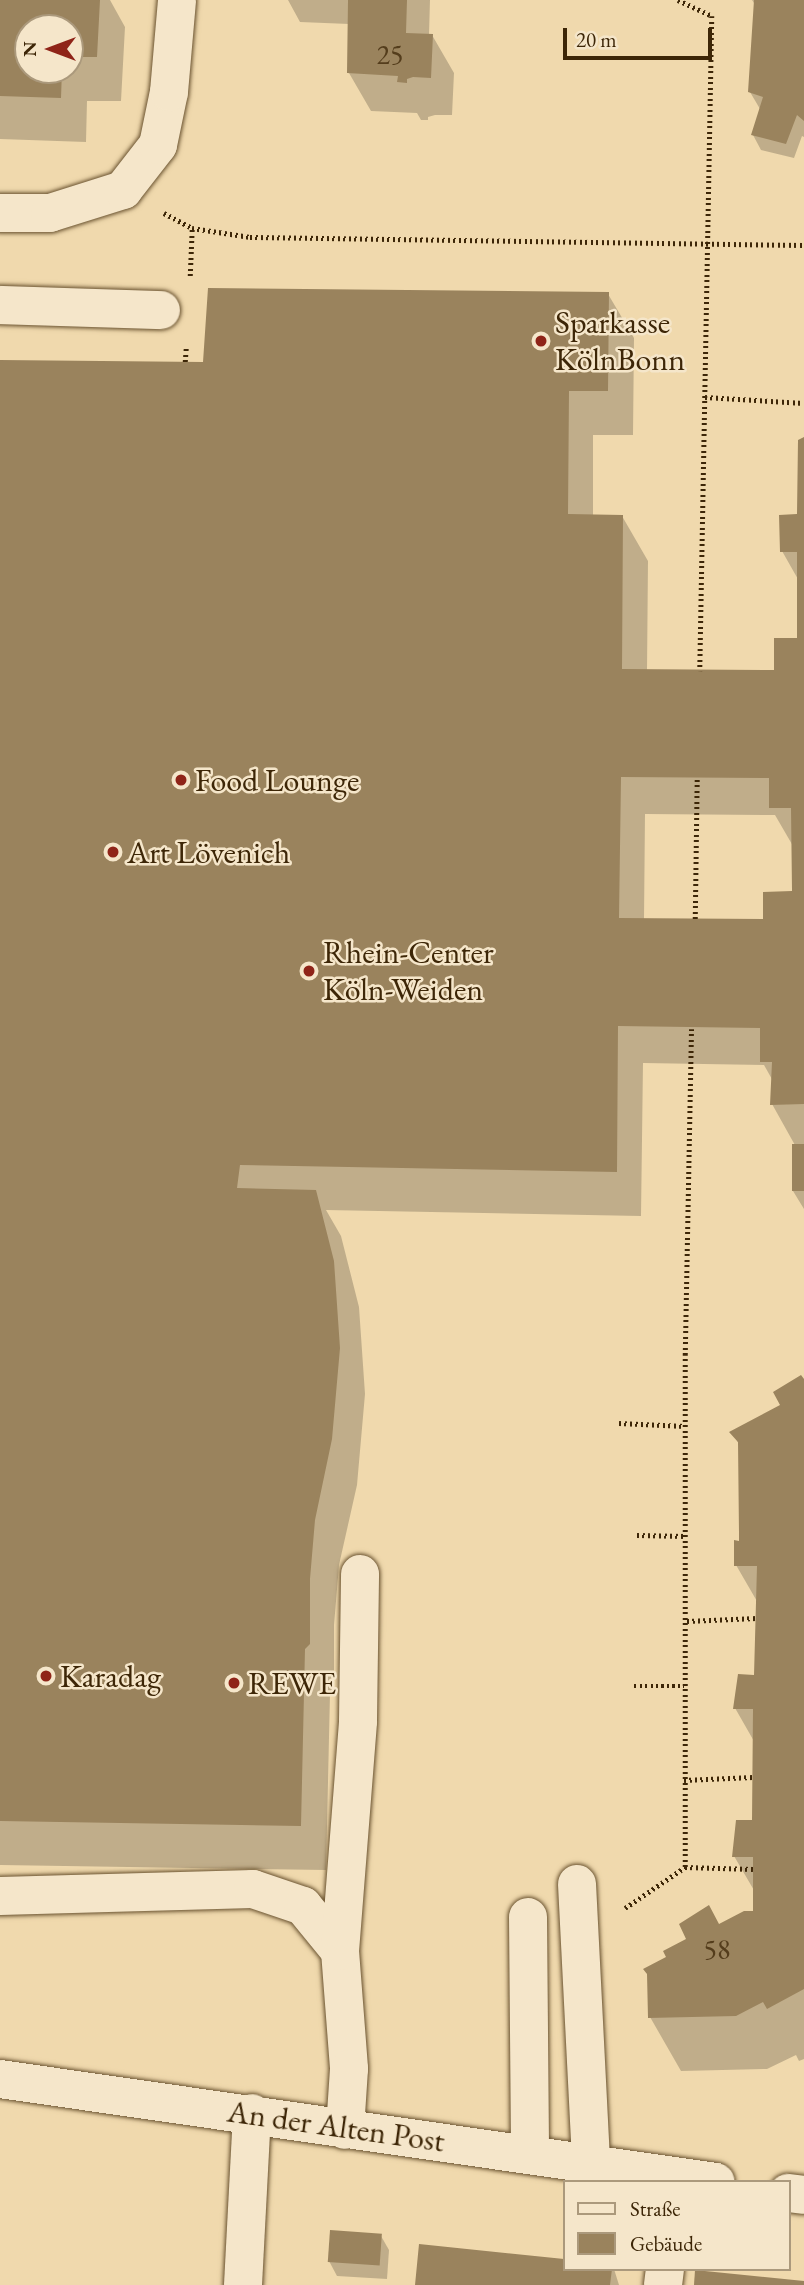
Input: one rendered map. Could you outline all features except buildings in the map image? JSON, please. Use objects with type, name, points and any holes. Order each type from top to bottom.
[{"type":"street","points":[[0,213],[50,213],[123,190],[158,145],[169,92],[177,0]]},
{"type":"street","points":[[0,305],[160,310]]},
{"type":"street","points":[[345,2130],[349,2069],[340,1951],[358,1721],[359,1574]]},
{"type":"street","points":[[577,1884],[591,2163]]},
{"type":"street","points":[[0,1896],[253,1889],[303,1906],[340,1951]]},
{"type":"street","points":[[528,1917],[530,2154]]},
{"type":"street","name":"An der Alten Post","points":[[0,2079],[252,2113],[345,2130],[434,2139],[694,2180]]},
{"type":"street","points":[[243,2285],[252,2113]]},
{"type":"path","points":[[678,0],[712,16],[699,671]]},
{"type":"path","points":[[123,190],[192,228],[250,237],[804,245]]},
{"type":"path","points":[[705,397],[804,403]]},
{"type":"path","points":[[695,919],[697,777]]},
{"type":"path","points":[[685,1867],[685,1426],[691,1029]]},
{"type":"path","points":[[619,1423],[685,1426]]},
{"type":"path","points":[[637,1535],[685,1536]]},
{"type":"path","points":[[687,1621],[757,1618]]},
{"type":"path","points":[[634,1686],[684,1686]]},
{"type":"path","points":[[684,1780],[753,1777]]},
{"type":"path","points":[[613,1916],[685,1867],[753,1869]]},
{"type":"place","name":"Sparkasse KölnBonn","points":[[541,341]]},
{"type":"place","name":"Food Lounge","points":[[181,780]]},
{"type":"place","name":"Art Lövenich","points":[[113,852]]},
{"type":"place","name":"Rhein-Center Köln-Weiden","points":[[309,971]]},
{"type":"place","name":"Karadag","points":[[46,1676]]},
{"type":"place","name":"REWE","points":[[234,1683]]}]
